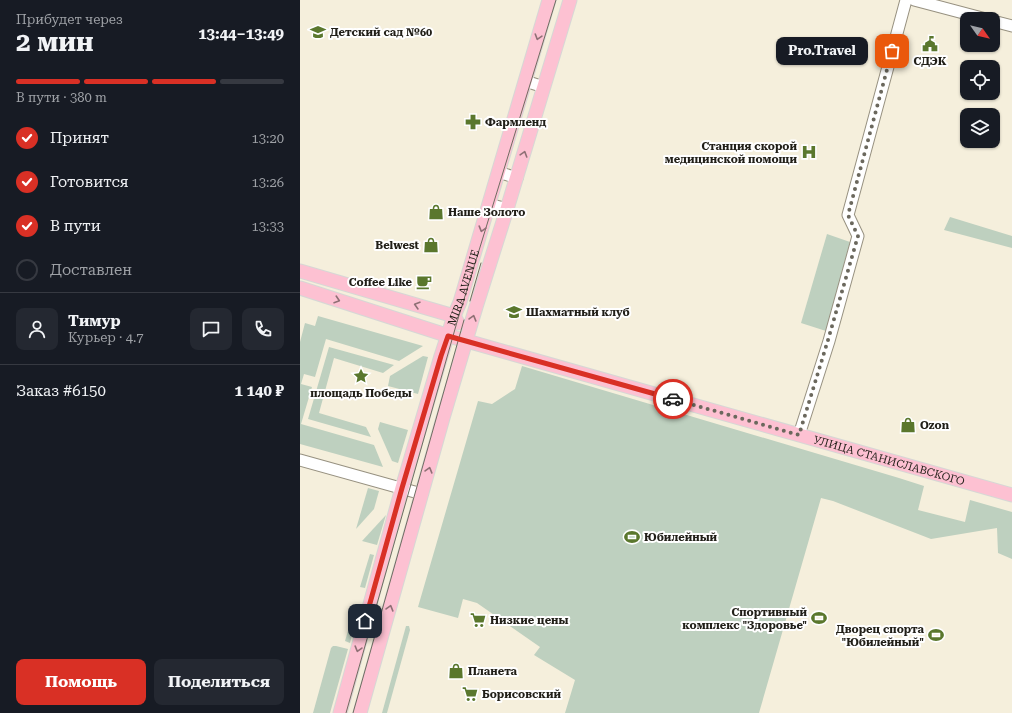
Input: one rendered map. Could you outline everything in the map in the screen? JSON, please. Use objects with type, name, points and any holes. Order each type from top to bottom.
[{"type":"main road","name":"MIRA AVENUE","points":[[340,713],[402,488],[441,356],[460,302],[549,0]]},
{"type":"main road","name":"MIRA AVENUE","points":[[360,713],[476,307],[517,178],[570,0]]},
{"type":"main road","points":[[300,271],[454,316],[466,341]]},
{"type":"main road","name":"УЛИЦА СТАНИСЛАВСКОГО","points":[[300,288],[448,336],[1012,495]]},
{"type":"street","points":[[799,435],[858,236],[848,215],[906,0]]},
{"type":"street","points":[[914,0],[960,12]]},
{"type":"street","points":[[1000,23],[1012,26]]},
{"type":"street","points":[[525,81],[544,87]]},
{"type":"street","points":[[498,172],[517,178]]},
{"type":"street","points":[[489,204],[507,209]]},
{"type":"street","points":[[300,460],[422,494]]},
{"type":"green space","points":[[950,217],[1012,236],[1012,248],[944,230]]},
{"type":"green space","points":[[827,234],[850,242],[826,331],[801,323]]},
{"type":"green space","points":[[318,316],[423,346],[399,361],[326,339],[315,377],[304,374],[301,384],[312,387],[301,424],[374,445],[383,467],[300,444],[300,342],[305,323],[315,326]]},
{"type":"green space","points":[[329,347],[394,365],[383,373],[334,358],[319,413],[366,427],[371,437],[308,419]]},
{"type":"green space","points":[[423,356],[428,357],[418,394],[388,386],[390,376]]},
{"type":"green space","name":"Юбилейный","points":[[522,366],[924,486],[918,510],[965,522],[970,500],[1012,512],[1012,559],[998,553],[997,528],[931,539],[833,501],[821,498],[759,713],[565,713],[575,680],[534,655],[540,647],[477,603],[463,599],[458,618],[418,607],[478,401],[492,404],[515,389]]},
{"type":"green space","points":[[380,422],[408,430],[398,463],[392,461],[378,429]]},
{"type":"green space","points":[[368,488],[379,491],[374,509],[356,529]]},
{"type":"green space","points":[[386,515],[377,545],[362,541]]},
{"type":"green space","points":[[370,554],[374,555],[365,588],[360,587]]},
{"type":"green space","points":[[355,607],[359,608],[350,643],[345,641]]},
{"type":"green space","points":[[406,626],[409,626],[410,630],[387,713],[382,713]]},
{"type":"green space","points":[[333,646],[348,649],[330,713],[313,713],[331,648]]},
{"type":"tram line","points":[[346,713],[457,322],[556,0]]},
{"type":"tram line","points":[[470,301],[481,263]]},
{"type":"tram line","points":[[353,713],[464,320]]},
{"type":"way so far","points":[[673,399],[799,435],[858,236],[848,215],[892,51]]},
{"type":"place","name":"Детский сад №60","points":[[318,32]]},
{"type":"place","name":"СДЭК","points":[[930,44]]},
{"type":"place","name":"Pro.Travel","points":[[892,51]]},
{"type":"place","name":"Фармленд","points":[[473,122]]},
{"type":"place","name":"Станция скорой медицинской помощи","points":[[809,152]]},
{"type":"place","name":"Наше Золото","points":[[436,212]]},
{"type":"place","name":"Belwest","points":[[431,245]]},
{"type":"place","name":"Coffee Like","points":[[424,282]]},
{"type":"place","name":"Шахматный клуб","points":[[514,312]]},
{"type":"place","name":"площадь Победы","points":[[361,376]]},
{"type":"place","name":"Ozon","points":[[908,425]]},
{"type":"place","name":"Юбилейный","points":[[632,537]]},
{"type":"place","name":"Спортивный комплекс \"Здоровье\"","points":[[819,618]]},
{"type":"place","name":"Низкие цены","points":[[478,620]]},
{"type":"place","name":"Дворец спорта \"Юбилейный\"","points":[[936,635]]},
{"type":"place","name":"Планета","points":[[456,671]]},
{"type":"place","name":"Борисовский","points":[[470,694]]},
{"type":"route","points":[[365,621],[402,488],[448,336],[673,399]]}]
